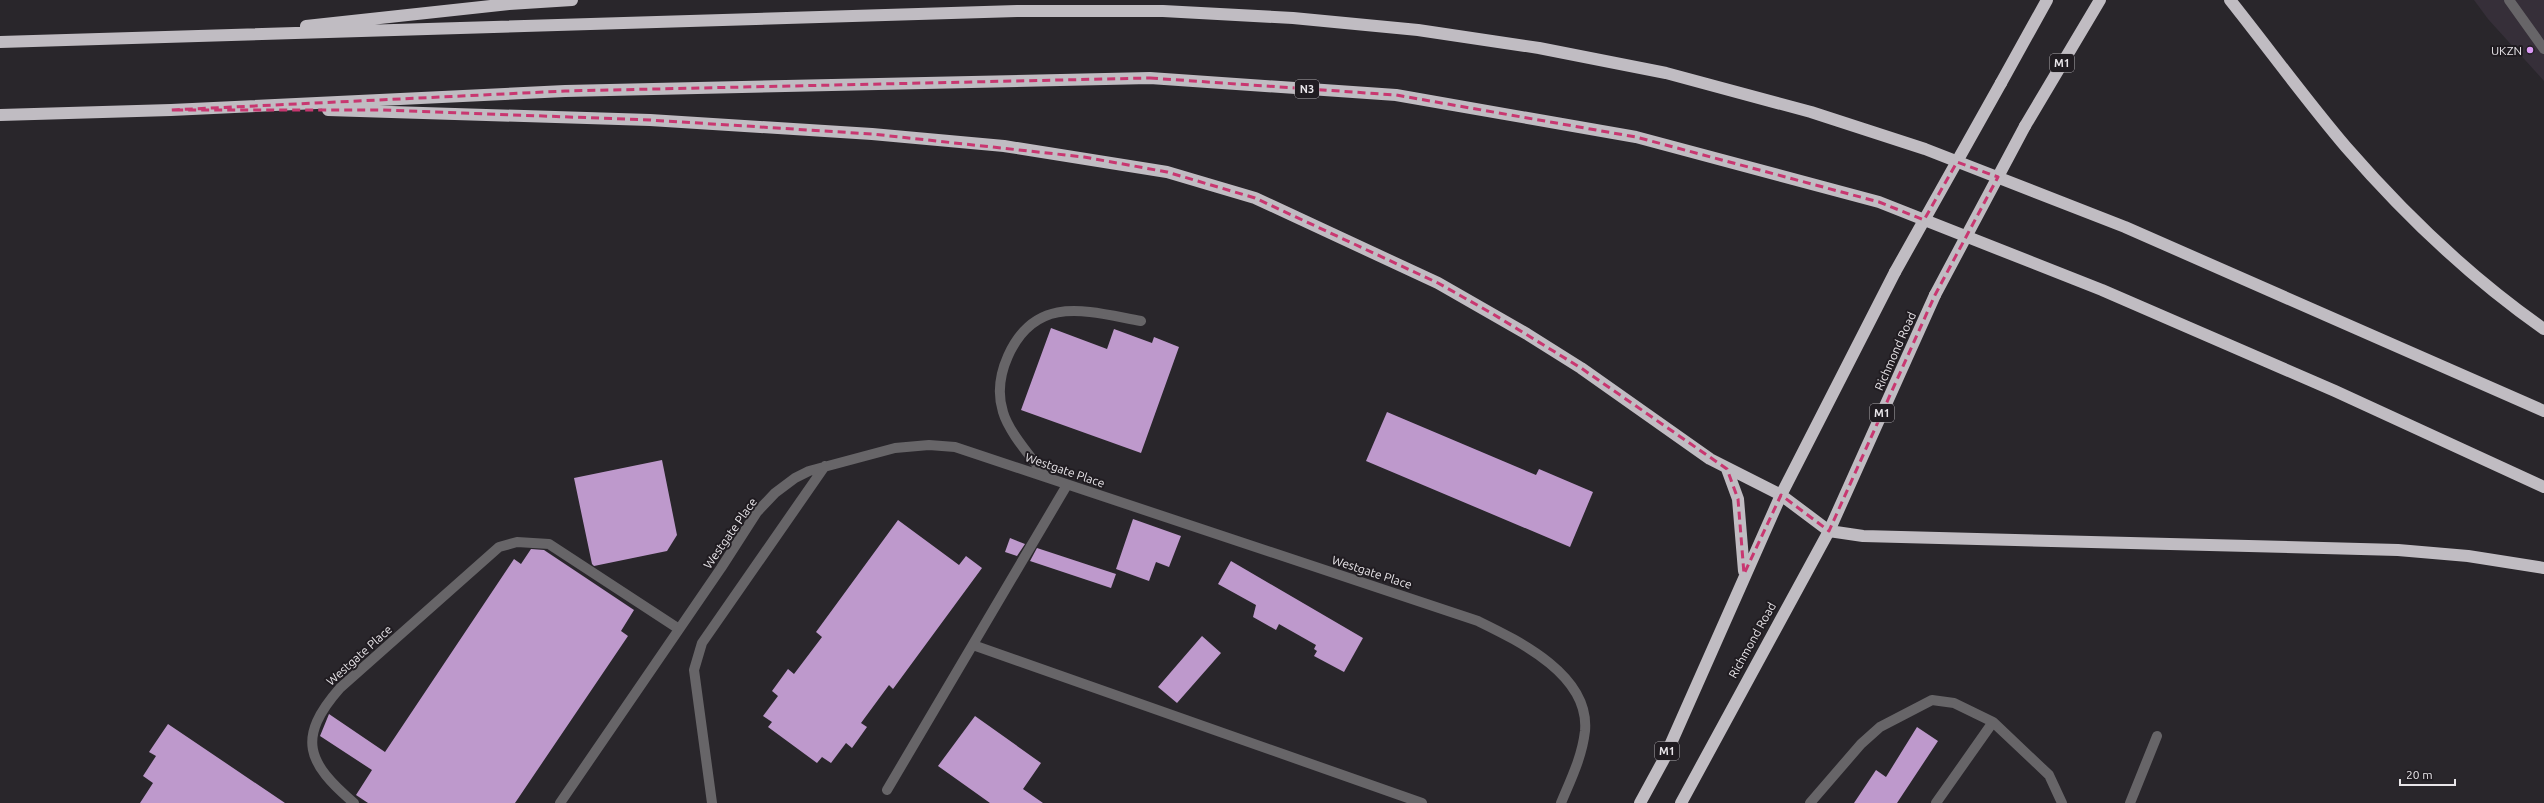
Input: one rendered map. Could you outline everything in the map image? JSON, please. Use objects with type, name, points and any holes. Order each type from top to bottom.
[{"type":"highway","points":[[212,37],[501,5],[572,0]]},
{"type":"highway","name":"M1","points":[[1640,803],[1664,759],[1744,574],[1781,495],[1895,272],[2047,0]]},
{"type":"highway","name":"Richmond Road","points":[[1681,803],[1829,531],[1935,295],[2025,126],[2100,0]]},
{"type":"highway","points":[[2230,0],[2346,147],[2432,238],[2503,300],[2544,329]]},
{"type":"highway","points":[[0,42],[212,37],[1017,11],[1163,11],[1293,18],[1402,29],[1539,48],[1666,73],[1810,112],[1925,149],[2125,227],[2544,411]]},
{"type":"highway","name":"N3","points":[[0,115],[171,110],[565,91],[1150,78],[1396,95],[1636,137],[1879,202],[2102,290],[2335,391],[2544,487]]},
{"type":"highway","points":[[171,110],[382,110],[650,120],[848,132],[1004,146],[1167,172],[1255,198],[1438,283],[1527,334],[1581,368],[1727,469],[1781,495],[1829,531],[1863,536],[2398,550],[2468,556],[2544,568]]},
{"type":"highway","points":[[1727,469],[1738,499],[1744,574]]},
{"type":"lane","points":[[2509,0],[2544,49]]},
{"type":"lane","points":[[1045,476],[1008,423],[1003,413],[1000,396],[1003,369],[1020,334],[1042,316],[1060,311],[1094,313],[1140,321]]},
{"type":"lane","name":"Westgate Place","points":[[560,803],[757,512],[775,493],[795,478],[825,466],[894,448],[929,445],[955,447],[1478,621],[1539,654],[1557,670],[1582,709],[1585,729],[1580,757],[1561,803]]},
{"type":"lane","points":[[712,803],[694,670],[697,655],[702,643],[825,466]]},
{"type":"lane","points":[[887,790],[1067,485]]},
{"type":"lane","name":"Westgate Place","points":[[354,803],[332,784],[314,755],[311,742],[319,714],[340,688],[499,547],[517,542],[549,544],[679,629]]},
{"type":"lane","points":[[972,645],[1422,803]]},
{"type":"lane","points":[[1810,803],[1861,744],[1880,727],[1923,703],[1932,700],[1954,703],[1993,722],[2049,775],[2062,803]]},
{"type":"lane","points":[[1936,803],[1993,722]]},
{"type":"lane","points":[[2130,803],[2157,736]]},
{"type":"highlighted area","points":[[1150,78],[1396,95],[1636,137],[1879,202],[1924,220],[1957,162],[1998,177],[1935,295],[1829,531],[1781,495],[1744,574],[1738,499],[1727,469],[1581,368],[1493,314],[1438,283],[1255,198],[1167,172],[1084,157],[872,134],[650,120],[382,110],[171,110],[565,91]]},
{"type":"shaded area","name":"UKZN","points":[[2474,0],[2544,0],[2544,81],[2488,19]]},
{"type":"building","points":[[1051,328],[1107,349],[1114,329],[1152,343],[1154,337],[1179,347],[1141,453],[1021,410]]},
{"type":"building","points":[[1387,412],[1536,475],[1539,469],[1593,492],[1570,547],[1366,461]]},
{"type":"building","points":[[662,460],[677,535],[667,551],[594,566],[592,564],[574,478]]},
{"type":"building","points":[[1133,519],[1181,536],[1169,567],[1156,562],[1149,581],[1116,569]]},
{"type":"building","points":[[898,520],[959,565],[966,556],[982,568],[893,689],[889,685],[861,723],[867,727],[852,748],[846,743],[831,763],[822,757],[817,763],[768,727],[772,722],[763,716],[778,696],[772,691],[788,669],[794,674],[822,637],[816,632]]},
{"type":"building","points":[[1010,538],[1025,544],[1017,556],[1005,552]]},
{"type":"building","points":[[1037,548],[1116,574],[1111,588],[1030,561]]},
{"type":"building","points":[[531,549],[544,550],[634,610],[621,631],[628,636],[515,803],[368,803],[356,795],[372,770],[320,736],[329,714],[385,752],[514,559],[521,564]]},
{"type":"building","points":[[1231,561],[1363,638],[1344,672],[1314,656],[1317,651],[1314,649],[1316,645],[1279,624],[1276,630],[1253,617],[1256,605],[1218,584]]},
{"type":"building","points":[[1202,636],[1221,653],[1177,703],[1158,687]]},
{"type":"building","points":[[975,716],[1041,763],[1023,789],[1043,803],[990,803],[938,766]]},
{"type":"building","points":[[168,724],[285,803],[140,803],[153,783],[143,776],[156,756],[149,752]]},
{"type":"building","points":[[1917,727],[1938,741],[1897,803],[1854,803],[1876,770],[1886,777]]},
{"type":"place","name":"UKZN","points":[[2530,50]]}]
